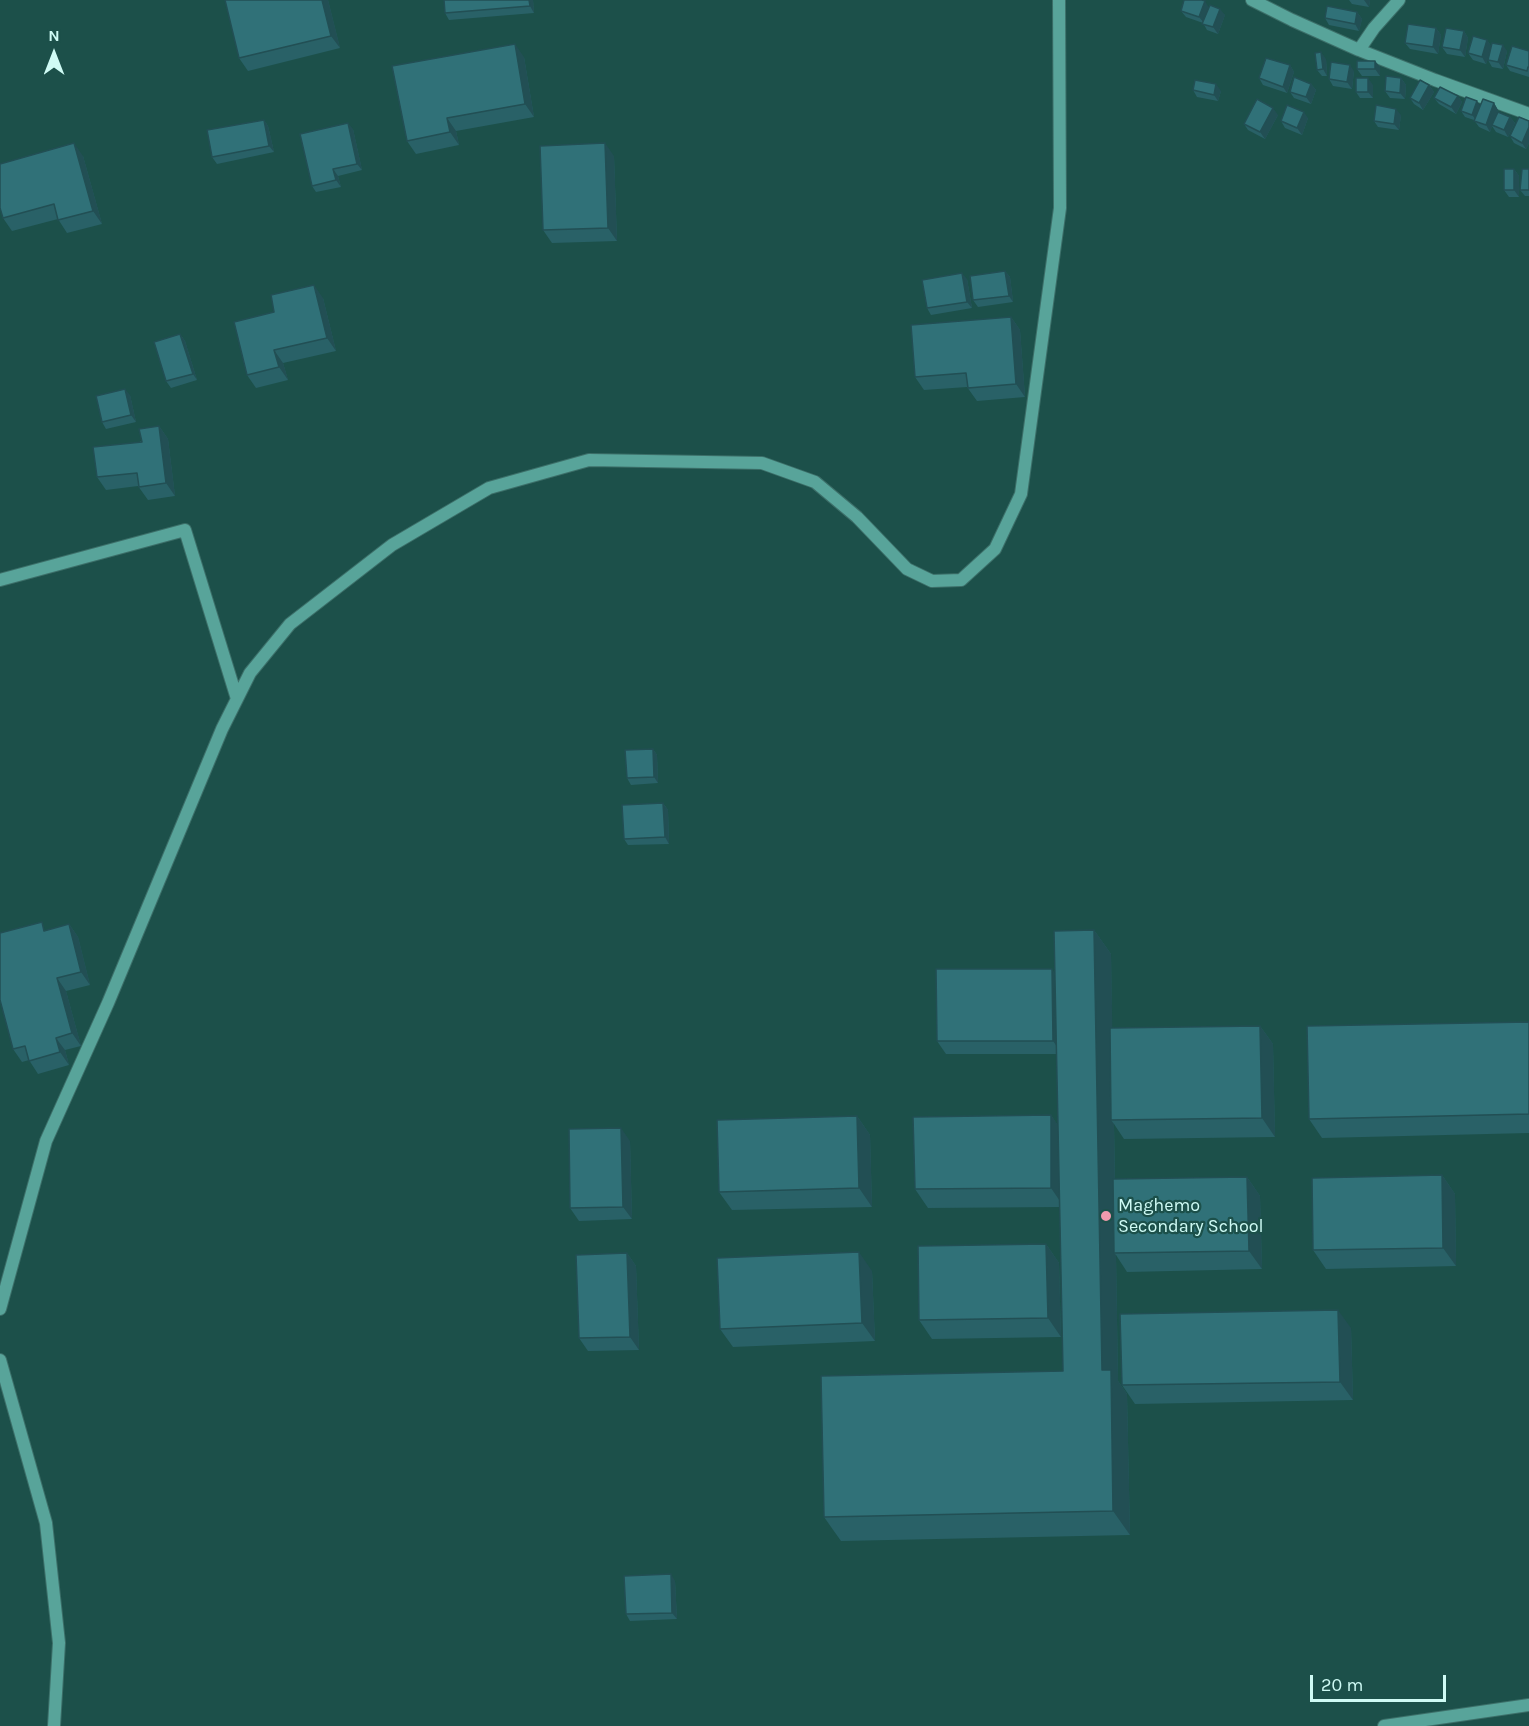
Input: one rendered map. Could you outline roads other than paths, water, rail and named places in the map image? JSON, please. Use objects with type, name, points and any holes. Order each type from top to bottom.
[{"type":"street","points":[[0,1309],[46,1141],[108,1003],[222,729],[250,673],[290,624],[392,545],[489,488],[589,460],[762,463],[815,482],[857,517],[908,569],[932,581],[961,580],[994,549],[1021,494],[1060,208],[1059,0]]},
{"type":"street","points":[[1252,0],[1359,50],[1529,114]]},
{"type":"street","points":[[1359,50],[1374,28],[1399,0]]},
{"type":"street","points":[[0,580],[185,530],[237,699]]},
{"type":"street","points":[[0,1360],[46,1523],[59,1643],[54,1726]]},
{"type":"street","points":[[1384,1726],[1529,1705]]},
{"type":"place","name":"Maghemo Secondary School","points":[[1106,1216]]}]
